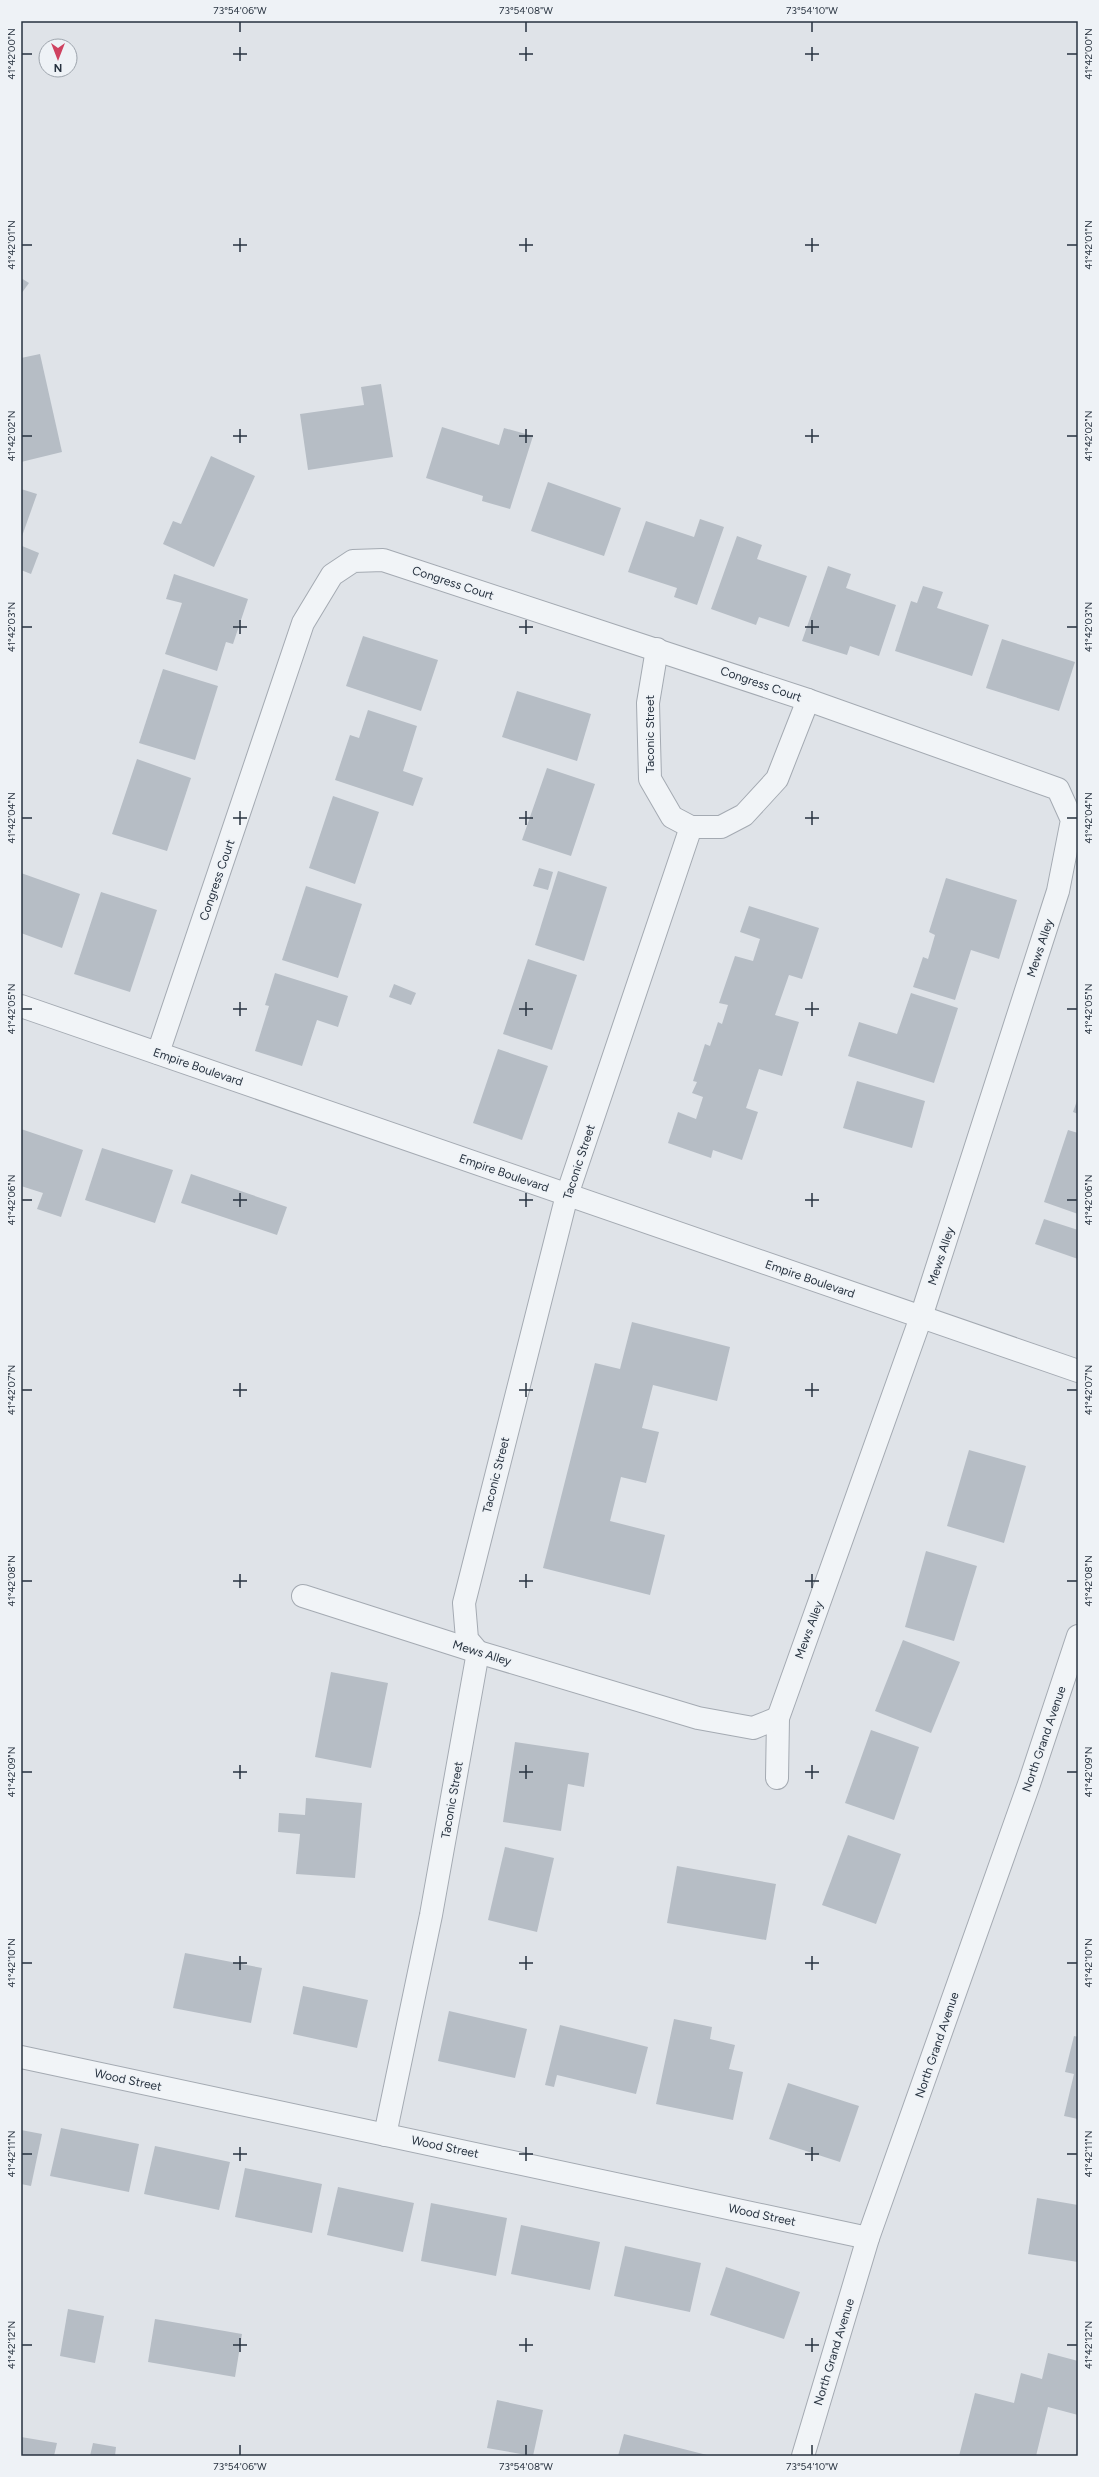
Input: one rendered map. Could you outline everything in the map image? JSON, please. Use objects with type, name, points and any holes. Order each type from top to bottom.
[{"type":"street","name":"Congress Court","points":[[158,1053],[303,623],[332,574],[353,562],[384,560],[808,700],[1058,789]]},
{"type":"street","name":"Taconic Street","points":[[657,649],[648,703],[650,779],[672,817],[691,827],[721,827],[744,815],[777,779],[808,700]]},
{"type":"street","name":"Mews Alley","points":[[777,1778],[778,1718],[921,1317],[1058,891],[1072,820],[1058,789]]},
{"type":"street","name":"Taconic Street","points":[[385,2135],[431,1915],[478,1652],[467,1639],[464,1603],[567,1195],[691,827]]},
{"type":"street","name":"Empire Boulevard","points":[[21,1006],[1078,1371]]},
{"type":"street","name":"Mews Alley","points":[[303,1596],[478,1652],[698,1718],[753,1728],[778,1718]]},
{"type":"street","name":"North Grand Avenue","points":[[803,2456],[868,2238],[1029,1784],[1078,1636]]},
{"type":"street","name":"Wood Street","points":[[21,2057],[868,2238]]},
{"type":"building","points":[[21,278],[29,283],[21,294]]},
{"type":"building","points":[[40,354],[62,452],[21,462],[21,358]]},
{"type":"building","points":[[381,384],[393,457],[308,470],[300,414],[364,405],[361,387]]},
{"type":"building","points":[[442,427],[499,445],[504,428],[533,436],[510,509],[482,501],[483,496],[426,478]]},
{"type":"building","points":[[211,456],[255,476],[214,567],[163,544],[173,521],[181,524]]},
{"type":"building","points":[[548,482],[621,508],[604,556],[531,531]]},
{"type":"building","points":[[21,489],[37,494],[21,539]]},
{"type":"building","points":[[700,519],[724,527],[697,605],[674,597],[677,588],[628,572],[646,521],[694,537]]},
{"type":"building","points":[[737,536],[762,545],[757,559],[807,576],[789,627],[759,617],[756,625],[711,609]]},
{"type":"building","points":[[22,546],[39,553],[31,574],[21,570]]},
{"type":"building","points":[[828,566],[851,574],[846,588],[896,605],[879,656],[850,646],[847,655],[802,641]]},
{"type":"building","points":[[174,574],[248,599],[233,644],[226,642],[217,671],[165,654],[182,603],[166,599]]},
{"type":"building","points":[[923,586],[943,592],[937,608],[989,625],[972,676],[895,651],[911,601],[917,603]]},
{"type":"building","points":[[363,636],[438,660],[421,711],[346,686]]},
{"type":"building","points":[[1002,639],[1075,662],[1059,711],[986,688]]},
{"type":"building","points":[[163,669],[218,686],[195,760],[139,743]]},
{"type":"building","points":[[517,691],[591,714],[577,761],[502,737]]},
{"type":"building","points":[[368,710],[417,726],[403,771],[423,778],[413,806],[335,780],[350,735],[359,738]]},
{"type":"building","points":[[137,759],[191,778],[167,851],[112,834]]},
{"type":"building","points":[[547,768],[595,784],[571,856],[522,840]]},
{"type":"building","points":[[333,796],[379,812],[355,884],[309,868]]},
{"type":"building","points":[[539,868],[553,872],[548,890],[533,886]]},
{"type":"building","points":[[558,871],[607,887],[584,961],[535,945]]},
{"type":"building","points":[[21,873],[80,894],[62,948],[21,933]]},
{"type":"building","points":[[946,878],[1017,900],[999,959],[971,950],[955,1000],[913,987],[923,957],[928,959],[935,935],[929,932]]},
{"type":"building","points":[[306,886],[362,904],[338,978],[282,960]]},
{"type":"building","points":[[101,892],[157,910],[130,992],[74,974]]},
{"type":"building","points":[[749,906],[819,928],[802,979],[789,975],[775,1015],[799,1022],[782,1076],[759,1069],[746,1108],[758,1112],[742,1160],[713,1150],[711,1158],[668,1143],[678,1112],[696,1119],[703,1097],[692,1093],[697,1082],[693,1081],[705,1044],[710,1046],[718,1022],[722,1024],[728,1005],[719,1003],[735,956],[753,961],[760,939],[740,932]]},
{"type":"building","points":[[528,959],[577,975],[552,1050],[503,1034]]},
{"type":"building","points":[[275,973],[348,996],[338,1027],[317,1020],[302,1066],[255,1051],[269,1006],[265,1005]]},
{"type":"building","points":[[394,984],[416,993],[411,1005],[389,997]]},
{"type":"building","points":[[911,993],[958,1008],[934,1083],[848,1056],[859,1022],[897,1034]]},
{"type":"building","points":[[498,1049],[548,1066],[522,1140],[473,1123]]},
{"type":"building","points":[[857,1081],[925,1101],[912,1148],[843,1128]]},
{"type":"building","points":[[1078,1098],[1078,1114],[1073,1112]]},
{"type":"building","points":[[21,1129],[83,1150],[61,1217],[37,1209],[43,1193],[21,1186]]},
{"type":"building","points":[[1068,1130],[1078,1133],[1078,1214],[1044,1202]]},
{"type":"building","points":[[102,1148],[173,1170],[155,1223],[85,1200]]},
{"type":"building","points":[[191,1174],[287,1207],[277,1235],[181,1203]]},
{"type":"building","points":[[1044,1219],[1078,1230],[1078,1259],[1035,1244]]},
{"type":"building","points":[[632,1322],[730,1347],[717,1401],[653,1385],[642,1428],[659,1432],[646,1483],[621,1477],[610,1521],[665,1535],[650,1595],[543,1568],[595,1363],[620,1369]]},
{"type":"building","points":[[969,1450],[1026,1466],[1004,1543],[947,1526]]},
{"type":"building","points":[[926,1551],[977,1566],[954,1641],[905,1627]]},
{"type":"building","points":[[903,1640],[960,1662],[931,1733],[875,1711]]},
{"type":"building","points":[[331,1672],[388,1683],[371,1768],[315,1757]]},
{"type":"building","points":[[871,1730],[919,1747],[894,1820],[845,1803]]},
{"type":"building","points":[[515,1742],[589,1753],[584,1787],[568,1784],[561,1831],[503,1822]]},
{"type":"building","points":[[306,1798],[362,1803],[355,1878],[296,1874],[300,1834],[278,1832],[279,1813],[305,1815]]},
{"type":"building","points":[[848,1835],[901,1854],[876,1924],[822,1905]]},
{"type":"building","points":[[505,1847],[554,1858],[537,1932],[488,1920]]},
{"type":"building","points":[[677,1866],[776,1884],[766,1940],[667,1923]]},
{"type":"building","points":[[185,1953],[262,1968],[251,2023],[173,2008]]},
{"type":"building","points":[[303,1986],[368,2000],[357,2048],[293,2034]]},
{"type":"building","points":[[449,2011],[527,2029],[515,2078],[438,2061]]},
{"type":"building","points":[[674,2019],[712,2027],[710,2039],[735,2045],[729,2069],[743,2072],[733,2120],[656,2104]]},
{"type":"building","points":[[560,2025],[648,2047],[636,2094],[557,2075],[554,2087],[545,2085]]},
{"type":"building","points":[[1074,2036],[1078,2037],[1078,2119],[1064,2116],[1074,2074],[1065,2072]]},
{"type":"building","points":[[788,2083],[859,2106],[840,2162],[769,2139]]},
{"type":"building","points":[[61,2128],[139,2144],[129,2192],[50,2176]]},
{"type":"building","points":[[21,2130],[42,2134],[31,2186],[21,2184]]},
{"type":"building","points":[[155,2146],[230,2162],[219,2210],[144,2194]]},
{"type":"building","points":[[245,2168],[322,2184],[312,2233],[235,2217]]},
{"type":"building","points":[[338,2187],[414,2203],[403,2252],[327,2235]]},
{"type":"building","points":[[1037,2198],[1078,2205],[1078,2262],[1028,2254]]},
{"type":"building","points":[[431,2203],[507,2218],[496,2276],[421,2261]]},
{"type":"building","points":[[521,2225],[600,2242],[590,2290],[511,2274]]},
{"type":"building","points":[[625,2246],[701,2263],[690,2312],[614,2296]]},
{"type":"building","points":[[726,2267],[800,2292],[784,2339],[710,2315]]},
{"type":"building","points":[[68,2309],[104,2316],[95,2363],[60,2356]]},
{"type":"building","points":[[155,2319],[242,2334],[235,2377],[148,2362]]},
{"type":"building","points":[[1048,2353],[1078,2361],[1078,2415],[1048,2407],[1036,2456],[959,2456],[975,2393],[1014,2403],[1021,2373],[1042,2379]]},
{"type":"building","points":[[497,2400],[543,2410],[533,2456],[487,2448]]},
{"type":"building","points":[[624,2434],[707,2455],[707,2456],[618,2456]]},
{"type":"building","points":[[21,2437],[57,2443],[54,2456],[21,2456]]},
{"type":"building","points":[[93,2443],[116,2447],[115,2456],[90,2456]]}]
